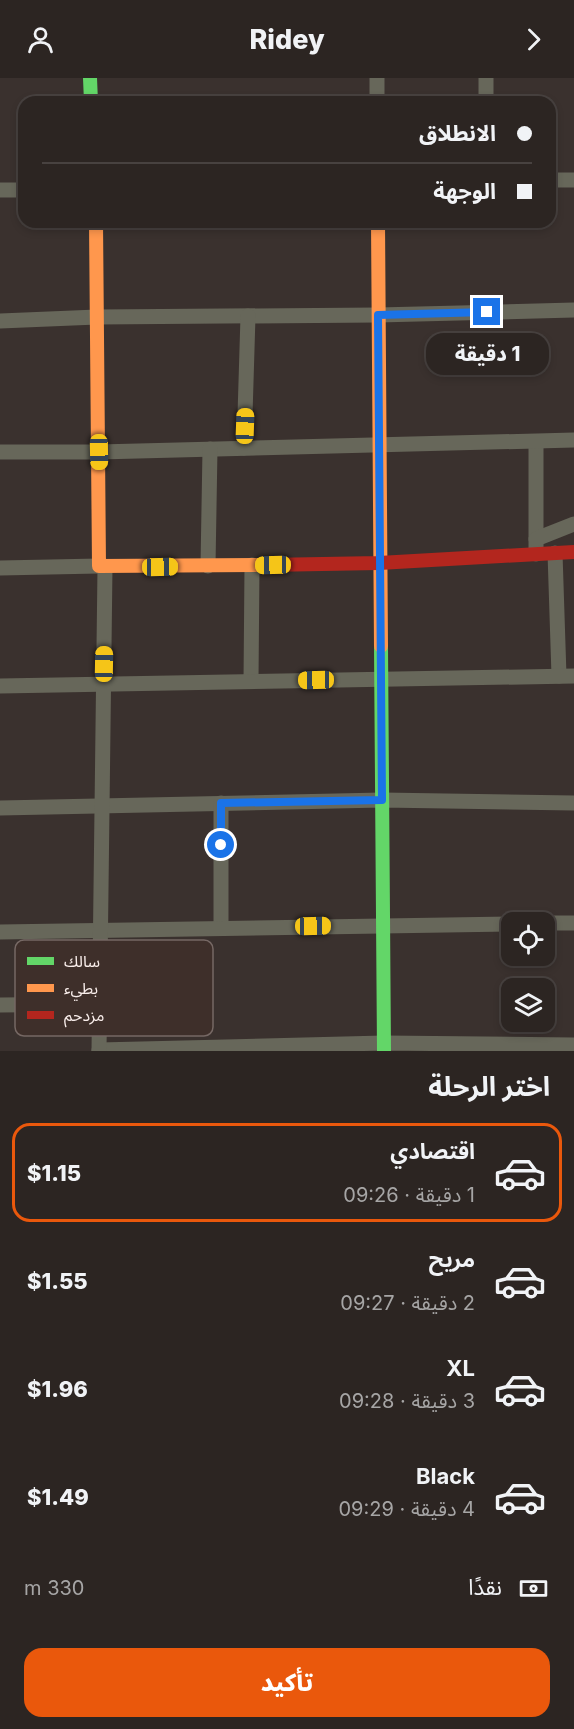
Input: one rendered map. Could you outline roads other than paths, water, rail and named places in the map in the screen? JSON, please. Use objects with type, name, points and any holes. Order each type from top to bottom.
[{"type":"street","points":[[90,78],[92,96]]},
{"type":"street","points":[[377,78],[377,96]]},
{"type":"street","points":[[486,78],[486,96]]},
{"type":"street","points":[[556,180],[574,180]]},
{"type":"street","points":[[0,190],[18,190]]},
{"type":"street","points":[[96,228],[103,684],[99,940]]},
{"type":"street","points":[[378,228],[384,1047]]},
{"type":"street","points":[[0,321],[97,317],[378,315],[574,310]]},
{"type":"street","points":[[244,448],[248,316]]},
{"type":"street","points":[[0,452],[99,452],[574,440]]},
{"type":"street","points":[[536,442],[536,546]]},
{"type":"street","points":[[207,566],[210,449]]},
{"type":"street","points":[[0,568],[379,563],[536,546],[574,524]]},
{"type":"street","points":[[536,546],[555,553],[574,552]]},
{"type":"street","points":[[0,686],[567,676],[555,553]]},
{"type":"street","points":[[251,681],[252,565]]},
{"type":"street","points":[[0,808],[382,800],[574,803]]},
{"type":"street","points":[[221,803],[221,928]]},
{"type":"street","points":[[555,923],[574,923]]},
{"type":"street","points":[[0,932],[383,924],[501,924]]},
{"type":"street","points":[[0,1005],[15,1005]]},
{"type":"street","points":[[99,1051],[384,1047],[532,1048],[574,1045]]}]
